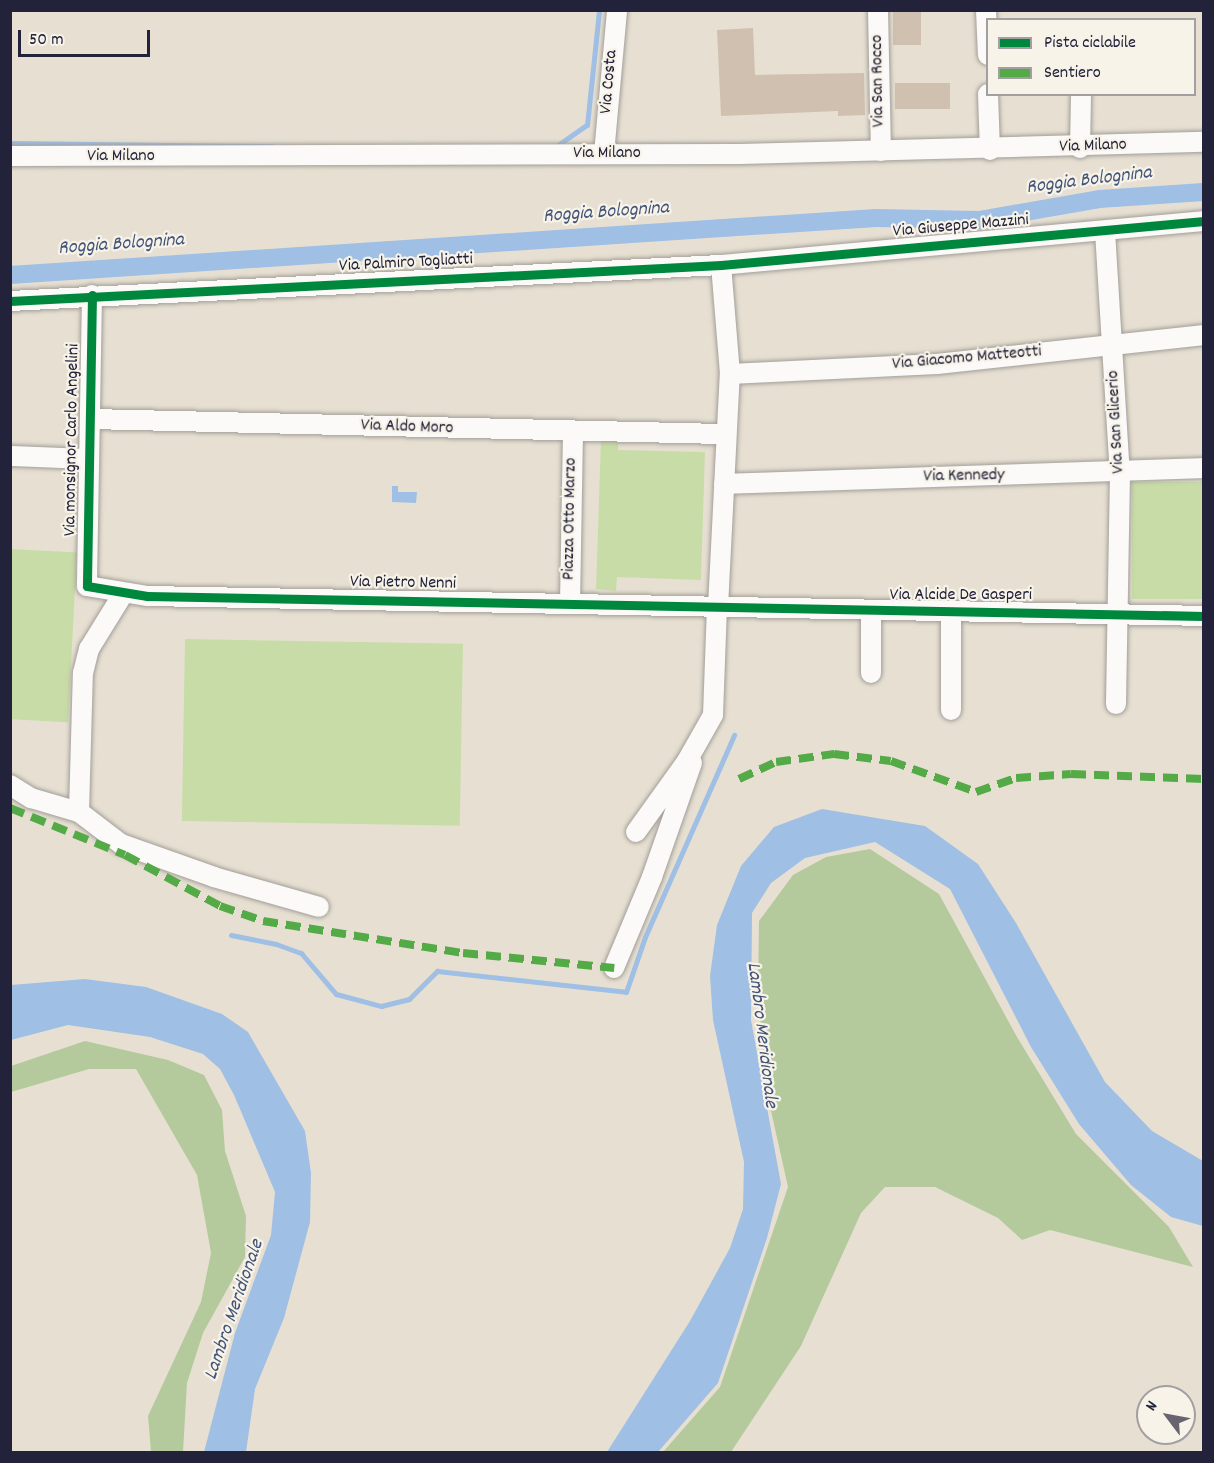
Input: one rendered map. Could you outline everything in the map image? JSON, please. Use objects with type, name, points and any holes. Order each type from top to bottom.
[{"type":"street","name":"Via Costa","points":[[604,154],[617,10]]},
{"type":"street","name":"Via San Rocco","points":[[878,10],[881,152]]},
{"type":"street","points":[[988,96],[990,150]]},
{"type":"street","points":[[1080,148],[1081,96]]},
{"type":"street","name":"Via Milano","points":[[10,156],[881,152],[1080,148],[1203,142]]},
{"type":"street","name":"Via Giuseppe Mazzini","points":[[721,266],[1203,221]]},
{"type":"street","name":"Via San Glicerio","points":[[1105,231],[1120,473],[1116,704]]},
{"type":"street","points":[[636,832],[713,715],[724,484],[724,434],[730,374],[721,266]]},
{"type":"street","name":"Via Palmiro Togliatti","points":[[10,301],[93,295],[721,266]]},
{"type":"street","name":"Via monsignor Carlo Angelini","points":[[87,586],[93,295]]},
{"type":"street","name":"Via Giacomo Matteotti","points":[[730,374],[937,364],[1203,335]]},
{"type":"street","name":"Via Aldo Moro","points":[[90,419],[573,433],[724,434]]},
{"type":"street","name":"Piazza Otto Marzo","points":[[570,604],[573,433]]},
{"type":"street","points":[[10,456],[89,459]]},
{"type":"street","name":"Via Kennedy","points":[[724,484],[1120,473],[1203,468]]},
{"type":"street","name":"Via Pietro Nenni","points":[[87,586],[123,594],[717,607]]},
{"type":"street","points":[[79,812],[83,673],[89,649],[123,594]]},
{"type":"street","name":"Via Alcide De Gasperi","points":[[717,607],[951,614],[1117,613],[1203,616]]},
{"type":"street","points":[[871,612],[871,673]]},
{"type":"street","points":[[951,614],[951,710]]},
{"type":"street","points":[[614,968],[652,877],[698,740]]},
{"type":"street","points":[[10,785],[32,798],[79,812],[122,844],[214,877],[320,908]]},
{"type":"green space","points":[[601,439],[618,439],[618,450],[705,452],[701,580],[617,577],[616,591],[596,589]]},
{"type":"green space","points":[[1132,482],[1203,482],[1203,599],[1132,599]]},
{"type":"green space","points":[[11,549],[77,552],[68,722],[10,719]]},
{"type":"green space","points":[[185,639],[463,644],[460,826],[182,821]]},
{"type":"green space","points":[[870,849],[939,894],[1017,1037],[1076,1134],[1169,1227],[1193,1267],[1050,1230],[1022,1240],[998,1218],[935,1187],[885,1187],[861,1213],[801,1346],[731,1452],[663,1452],[720,1387],[788,1187],[767,1093],[758,993],[759,921],[793,875],[826,857]]},
{"type":"green space","points":[[85,1041],[168,1060],[204,1075],[222,1110],[225,1151],[246,1216],[245,1257],[203,1333],[187,1383],[183,1452],[151,1452],[148,1416],[201,1302],[211,1253],[197,1175],[136,1069],[89,1069],[11,1092],[11,1066]]},
{"type":"water","points":[[392,486],[398,486],[398,492],[417,492],[416,503],[392,502]]},
{"type":"water","points":[[822,809],[925,826],[978,864],[1016,923],[1105,1082],[1152,1131],[1203,1161],[1203,1226],[1171,1217],[1131,1185],[1079,1124],[1031,1047],[950,889],[875,842],[805,858],[771,883],[752,913],[751,1020],[781,1184],[767,1238],[718,1383],[658,1452],[607,1452],[690,1321],[730,1248],[743,1209],[744,1162],[713,1020],[710,976],[717,925],[741,866],[774,827]]},
{"type":"water","points":[[85,979],[146,987],[222,1014],[248,1032],[305,1131],[311,1173],[310,1222],[284,1318],[255,1389],[246,1452],[204,1452],[235,1333],[271,1235],[275,1192],[234,1095],[220,1069],[203,1054],[150,1037],[68,1025],[11,1040],[11,985]]},
{"type":"building","points":[[893,10],[921,10],[921,45],[893,45]]},
{"type":"building","points":[[753,28],[755,75],[864,73],[865,115],[838,116],[838,111],[721,116],[717,30]]},
{"type":"building","points":[[895,83],[950,83],[950,109],[895,109]]},
{"type":"waterway","points":[[555,147],[587,125],[599,10]]},
{"type":"waterway","points":[[10,143],[273,146]]},
{"type":"waterway","name":"Roggia Bolognina","points":[[10,275],[876,218],[979,220],[1099,199],[1204,192]]},
{"type":"waterway","points":[[231,935],[276,944],[301,953],[336,994],[381,1006],[409,999],[437,971],[626,992],[645,937],[734,735]]},
{"type":"marked path","points":[[739,779],[776,762],[834,754],[891,761],[976,792],[1016,778],[1071,774],[1204,779]]},
{"type":"marked path","points":[[10,808],[125,855],[220,906],[263,921],[463,953],[614,968]]},
{"type":"cycle path","points":[[10,301],[721,265],[1204,221]]},
{"type":"cycle path","points":[[92,295],[87,586],[147,596],[1204,616]]},
{"type":"water label","name":"Lambro Meridionale","points":[[761,1035]]},
{"type":"water label","name":"Lambro Meridionale","points":[[235,1310]]}]
